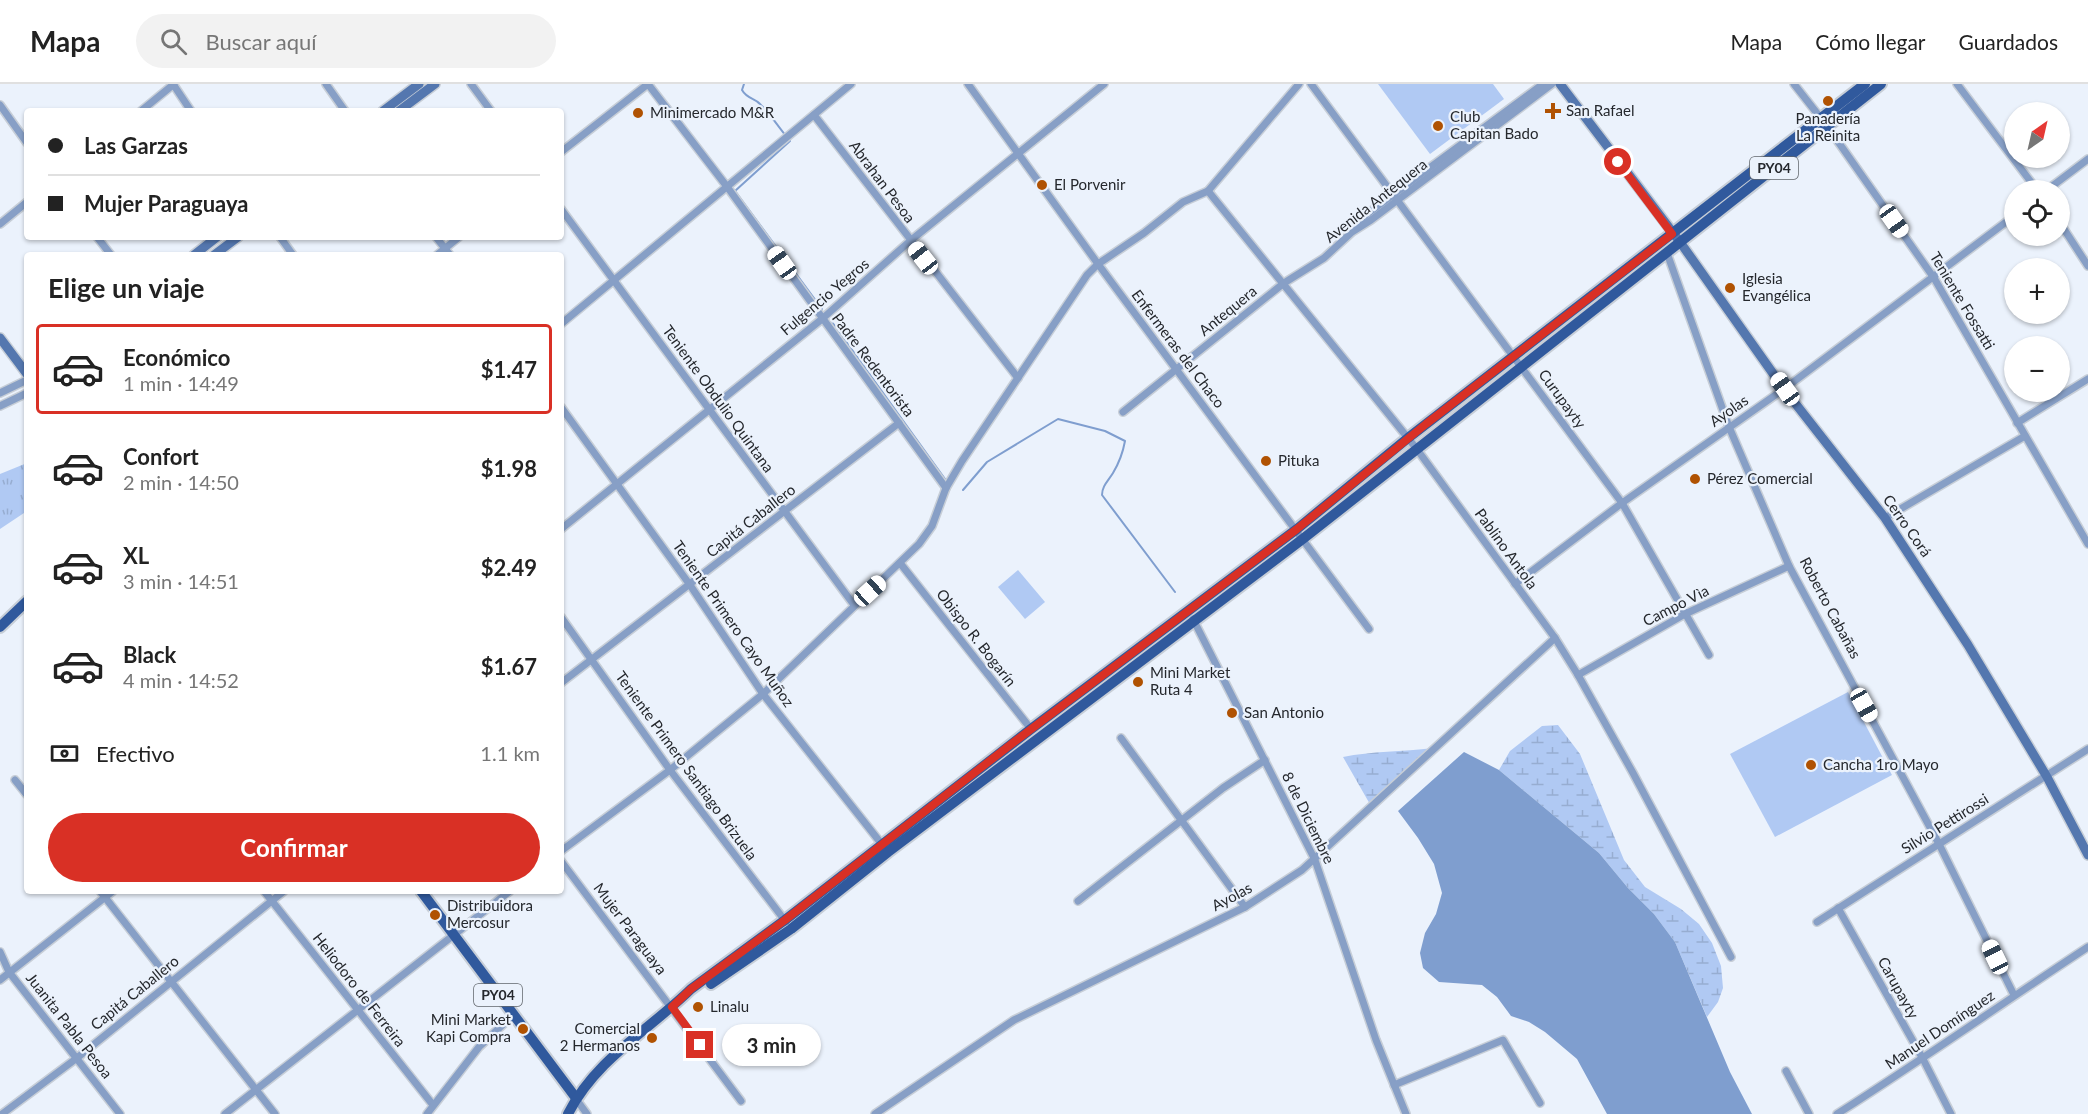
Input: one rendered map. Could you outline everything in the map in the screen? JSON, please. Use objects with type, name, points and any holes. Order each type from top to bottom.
[{"type":"main road","name":"PY04","points":[[1824,122],[1865,84]]},
{"type":"main road","name":"PY04","points":[[885,848],[1194,621],[1300,533],[1408,438],[1514,356],[1676,238],[1824,122],[1881,84]]},
{"type":"main road","name":"PY04","points":[[423,894],[576,1098],[605,1062],[676,1004],[694,995],[788,925],[1031,729],[1188,611],[1416,448],[1667,253],[1676,238]]},
{"type":"main road","points":[[0,627],[24,604]]},
{"type":"main road","points":[[568,1114],[576,1098]]},
{"type":"street","points":[[145,108],[174,84],[189,108]]},
{"type":"street","points":[[326,84],[343,108]]},
{"type":"street","points":[[387,108],[419,84]]},
{"type":"street","points":[[403,108],[435,84]]},
{"type":"street","points":[[471,84],[489,108]]},
{"type":"street","points":[[564,150],[648,84]]},
{"type":"street","name":"Padre Redentorista","points":[[648,84],[728,188],[946,488]]},
{"type":"street","points":[[564,322],[852,84]]},
{"type":"street","name":"Enfermeras del Chaco","points":[[968,84],[1098,264],[1300,533],[1369,629]]},
{"type":"street","name":"Fulgencio Yegros","points":[[564,526],[822,319],[910,241],[1104,84]]},
{"type":"street","points":[[564,849],[670,770],[763,694],[919,544],[932,526],[946,488],[962,461],[1087,275],[1098,264],[1144,233],[1183,202],[1208,190],[1299,84]]},
{"type":"street","name":"Curupayty","points":[[1311,84],[1622,503],[1709,655]]},
{"type":"street","name":"Avenida Antequera","points":[[1395,198],[1543,84]]},
{"type":"street","name":"Avenida Antequera","points":[[1324,258],[1367,214],[1395,198],[1552,84]]},
{"type":"street","points":[[1560,84],[1676,238]]},
{"type":"street","name":"Teniente Fossatti","points":[[1794,84],[1824,122],[1934,278],[2088,544]]},
{"type":"street","points":[[1957,84],[2029,180]]},
{"type":"street","points":[[0,105],[24,139]]},
{"type":"street","name":"Abrahan Pesoa","points":[[814,116],[1018,378]]},
{"type":"street","points":[[2060,180],[2088,159]]},
{"type":"street","name":"Pablino Antola","points":[[1208,190],[1416,448],[1555,638],[1633,772],[1731,957]]},
{"type":"street","points":[[0,224],[24,204]]},
{"type":"street","name":"Teniente Obdulio Quintana","points":[[564,213],[854,605]]},
{"type":"street","name":"Ayolas","points":[[1515,584],[1622,503],[1785,389],[2004,224]]},
{"type":"street","name":"Cerro Corá","points":[[1676,238],[1785,389],[1885,518],[1968,645],[2047,777],[2088,855]]},
{"type":"street","points":[[2070,238],[2088,266]]},
{"type":"street","points":[[99,240],[109,252]]},
{"type":"street","points":[[198,252],[214,240]]},
{"type":"street","points":[[218,252],[234,240]]},
{"type":"street","points":[[447,252],[457,240]]},
{"type":"street","name":"Roberto Cabañas","points":[[1667,253],[1729,427],[1790,566],[1939,844],[2014,995]]},
{"type":"street","name":"Antequera","points":[[1123,412],[1284,283],[1324,258]]},
{"type":"street","points":[[0,338],[24,370]]},
{"type":"street","points":[[2018,423],[2088,378]]},
{"type":"street","points":[[0,393],[24,382]]},
{"type":"street","points":[[0,406],[24,394]]},
{"type":"street","name":"Teniente Primero Cayo Muñoz","points":[[564,411],[690,585],[763,694],[885,848]]},
{"type":"street","name":"Capitá Caballero","points":[[564,681],[899,423]]},
{"type":"street","points":[[1885,518],[2025,436]]},
{"type":"street","name":"Obispo R. Bogarín","points":[[900,563],[1031,729]]},
{"type":"street","name":"Campo Vìa","points":[[1578,675],[1685,614],[1790,566]]},
{"type":"street","name":"8 de Diciembre","points":[[1188,611],[1315,860],[1376,1040],[1406,1114]]},
{"type":"street","name":"Teniente Primero Santiago Brizuela","points":[[564,621],[670,770],[788,925]]},
{"type":"street","name":"Ayolas","points":[[875,1114],[1014,1020],[1245,907],[1302,870],[1555,638]]},
{"type":"street","points":[[1121,738],[1245,907]]},
{"type":"street","name":"Silvio Pettirossi","points":[[1817,922],[2088,749]]},
{"type":"street","points":[[1078,901],[1183,821],[1222,788],[1265,760]]},
{"type":"street","points":[[15,780],[24,791]]},
{"type":"street","name":"Mujer Paraguaya","points":[[564,865],[676,1004],[741,1101]]},
{"type":"street","points":[[0,980],[102,894],[275,1114]]},
{"type":"street","name":"Heliodoro de Ferreira","points":[[266,894],[433,1105]]},
{"type":"street","name":"Capitá Caballero","points":[[2,1114],[76,1058],[280,894]]},
{"type":"street","points":[[225,1114],[506,894]]},
{"type":"street","name":"Carupayty","points":[[1838,908],[1923,1059],[1951,1114]]},
{"type":"street","name":"Manuel Domínguez","points":[[1837,1114],[1923,1059],[2014,995],[2088,947]]},
{"type":"street","name":"Juanita Pabla Pesoa","points":[[0,952],[9,972],[120,1114]]},
{"type":"street","points":[[428,1114],[479,1047],[513,1015]]},
{"type":"street","points":[[1395,1085],[1503,1040],[1540,1103]]},
{"type":"street","points":[[1786,1071],[1809,1114]]},
{"type":"street","points":[[576,1098],[586,1114]]},
{"type":"green space","name":"Club Capitan Bado","points":[[1378,84],[1493,84],[1504,99],[1430,154]]},
{"type":"green space","points":[[24,464],[24,513],[0,529],[0,474]]},
{"type":"green space","points":[[1018,570],[1045,602],[1025,619],[998,587]]},
{"type":"green space","name":"Cancha 1ro Mayo","points":[[1848,692],[1892,775],[1775,837],[1730,754]]},
{"type":"green space","points":[[1558,725],[1580,754],[1624,860],[1645,887],[1681,909],[1699,924],[1712,943],[1721,966],[1723,988],[1718,1002],[1707,1017],[1675,942],[1654,914],[1628,888],[1599,853],[1499,770],[1510,751],[1542,726]]},
{"type":"green space","points":[[1433,748],[1371,806],[1343,757],[1365,754]]},
{"type":"shaded area","points":[[1464,752],[1499,770],[1599,853],[1628,888],[1654,914],[1675,942],[1730,1072],[1752,1114],[1607,1114],[1577,1059],[1545,1032],[1529,1022],[1511,1016],[1497,997],[1482,985],[1439,982],[1423,968],[1420,953],[1425,933],[1436,914],[1442,893],[1434,864],[1398,811]]},
{"type":"waterway","points":[[744,84],[742,90],[744,93],[760,104],[790,141],[735,191],[822,309]]},
{"type":"waterway","points":[[832,322],[945,479]]},
{"type":"waterway","points":[[963,490],[987,462],[1058,419],[1105,431],[1125,441],[1119,461],[1104,486],[1102,495],[1175,592]]},
{"type":"place","name":"Panadería La Reinita","points":[[1828,101]]},
{"type":"place","name":"San Rafael","points":[[1553,111]]},
{"type":"place","name":"Minimercado M&R","points":[[638,113]]},
{"type":"place","name":"Club Capitan Bado","points":[[1438,126]]},
{"type":"place","name":"El Porvenir","points":[[1042,185]]},
{"type":"place","name":"Iglesia Evangélica","points":[[1730,288]]},
{"type":"place","name":"Pituka","points":[[1266,461]]},
{"type":"place","name":"Pérez Comercial","points":[[1695,479]]},
{"type":"place","name":"Mini Market Ruta 4","points":[[1138,682]]},
{"type":"place","name":"San Antonio","points":[[1232,713]]},
{"type":"place","name":"Cancha 1ro Mayo","points":[[1811,765]]},
{"type":"place","name":"Distribuidora Mercosur","points":[[435,915]]},
{"type":"place","name":"Linalu","points":[[698,1007]]},
{"type":"place","name":"Mini Market Kapi Compra","points":[[523,1029]]},
{"type":"place","name":"Comercial 2 Hermanos","points":[[652,1038]]},
{"type":"route","points":[[700,1045],[672,1007],[691,989],[785,920],[1014,742],[1297,529],[1426,424],[1672,234],[1618,162]]}]
